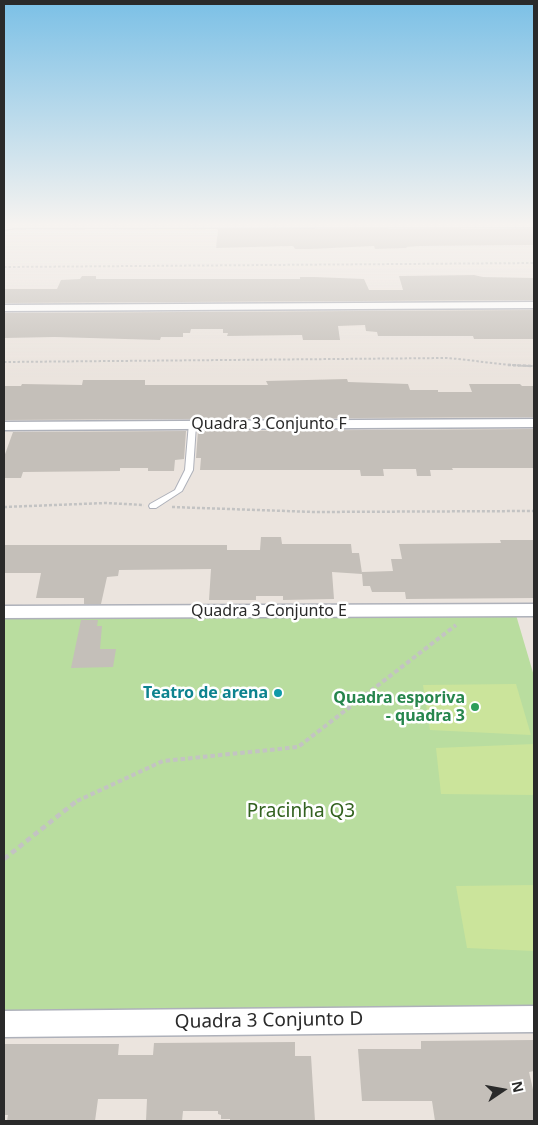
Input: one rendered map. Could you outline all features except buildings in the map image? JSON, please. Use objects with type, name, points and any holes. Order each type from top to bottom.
[{"type":"street","points":[[4,308],[534,305]]},
{"type":"street","name":"Quadra 3 Conjunto F","points":[[4,426],[534,423]]},
{"type":"street","name":"Quadra 3 Conjunto E","points":[[4,612],[534,610]]},
{"type":"street","name":"Quadra 3 Conjunto D","points":[[4,1024],[534,1019]]},
{"type":"lane","points":[[153,506],[178,491],[190,470],[192,425]]},
{"type":"path","points":[[4,362],[446,358],[478,360],[514,366],[534,366]]},
{"type":"path","points":[[4,508],[106,502],[153,506],[314,512],[534,511]]},
{"type":"path","points":[[4,859],[78,800],[163,761],[298,747],[474,611]]},
{"type":"green space","name":"Pracinha Q3","points":[[516,615],[534,676],[534,1006],[4,1012],[4,618]]},
{"type":"green space","name":"Quadra esporiva - quadra 3","points":[[516,684],[531,735],[430,730],[423,685]]},
{"type":"green space","name":"Quadra esporiva - quadra 3","points":[[534,744],[534,795],[441,794],[436,748]]},
{"type":"green space","points":[[534,885],[534,951],[467,948],[456,886]]},
{"type":"place","name":"Teatro de arena","points":[[278,693]]},
{"type":"place","name":"Quadra esporiva - quadra 3","points":[[475,707]]}]
